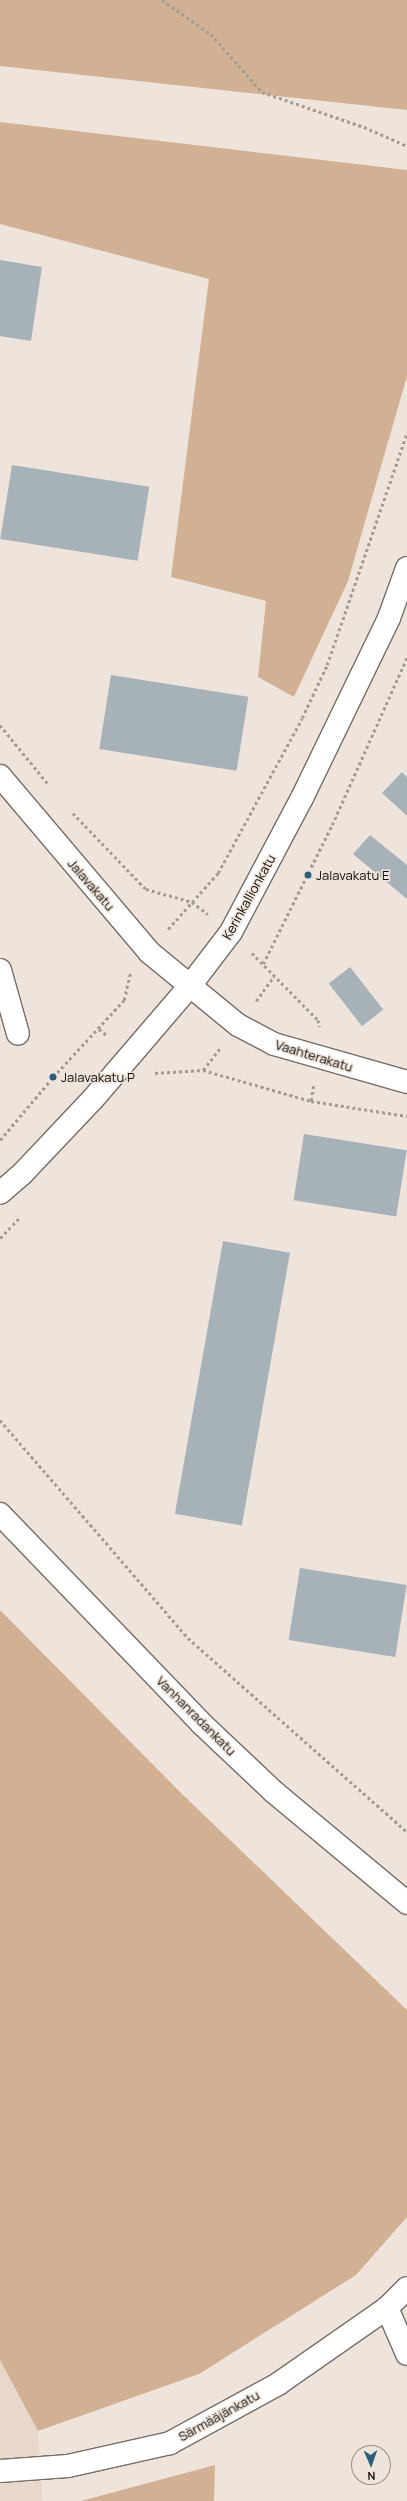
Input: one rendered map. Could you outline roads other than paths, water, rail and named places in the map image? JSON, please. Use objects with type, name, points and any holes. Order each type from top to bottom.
[{"type":"street","name":"Kerinkallionkatu","points":[[0,1193],[22,1174],[93,1099],[189,987],[231,932],[302,798],[389,618],[407,568]]},
{"type":"street","name":"Jalavakatu","points":[[0,776],[150,952],[189,987]]},
{"type":"street","points":[[0,970],[18,1034]]},
{"type":"street","name":"Vaahterakatu","points":[[189,987],[238,1025],[274,1044],[407,1082]]},
{"type":"street","name":"Vanhanradankatu","points":[[0,1514],[202,1724],[274,1792],[407,1903]]},
{"type":"street","name":"Särmääjänkatu","points":[[0,2472],[68,2466],[170,2443],[278,2384],[387,2308],[407,2288]]},
{"type":"street","points":[[387,2308],[407,2354]]},
{"type":"place","name":"Jalavakatu E","points":[[308,875]]},
{"type":"place","name":"Jalavakatu P","points":[[53,1077]]}]
